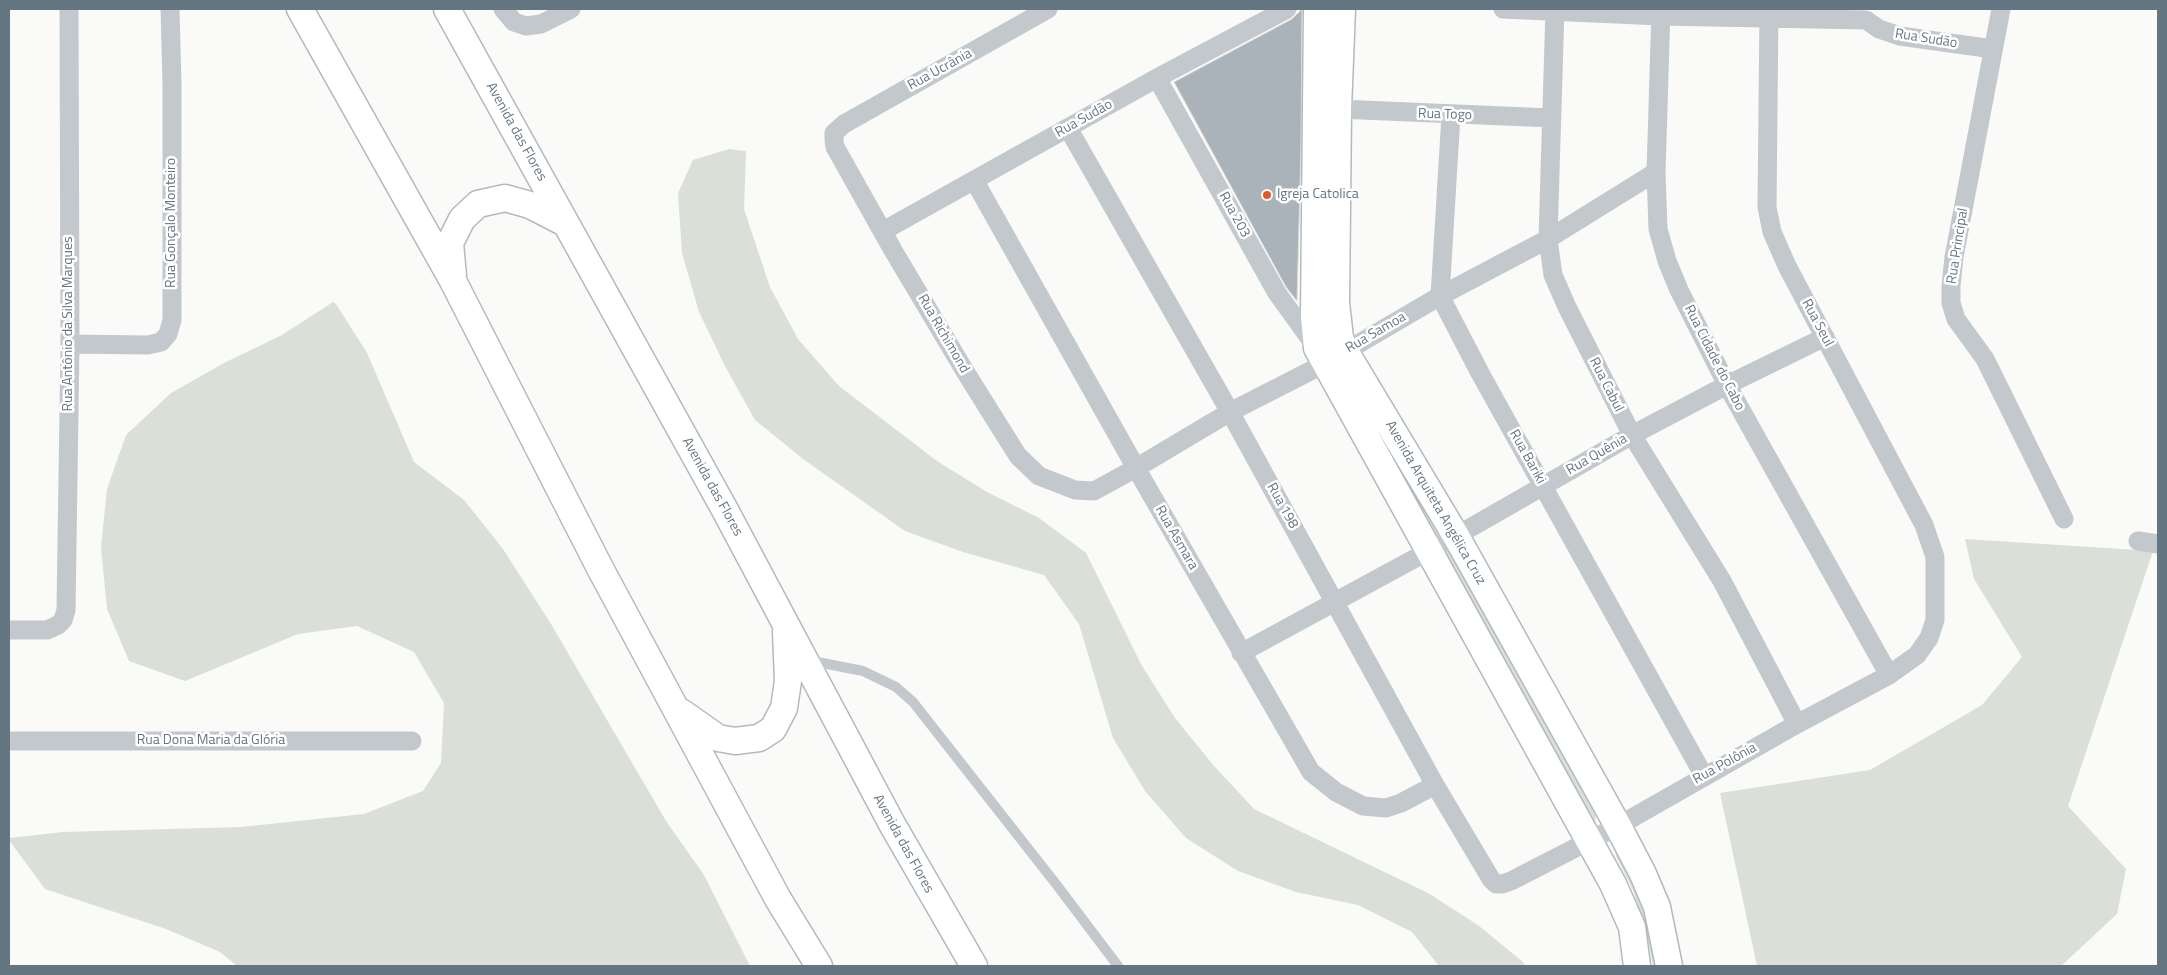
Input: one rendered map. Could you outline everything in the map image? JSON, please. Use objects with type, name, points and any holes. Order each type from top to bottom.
[{"type":"main road","points":[[300,9],[453,281],[601,570],[778,899],[819,966]]},
{"type":"main road","name":"Avenida das Flores","points":[[448,9],[725,510],[897,833],[974,966]]},
{"type":"main road","name":"Avenida Arquiteta Angélica Cruz","points":[[1317,9],[1314,317],[1329,354],[1427,551],[1613,884],[1632,927],[1638,966]]},
{"type":"main road","name":"Avenida Arquiteta Angélica Cruz","points":[[1342,9],[1338,109],[1336,321],[1329,354],[1456,536],[1618,826],[1643,874],[1657,907],[1669,966]]},
{"type":"main road","points":[[453,281],[450,243],[462,220],[478,204],[505,198],[530,205],[565,222]]},
{"type":"main road","points":[[676,709],[718,738],[735,741],[759,738],[773,729],[784,708],[788,681],[785,623]]},
{"type":"street","name":"Rua Antônio da Silva Marques","points":[[9,630],[47,630],[58,625],[63,620],[66,610],[70,344],[69,9]]},
{"type":"street","name":"Rua Gonçalo Monteiro","points":[[70,344],[148,346],[161,342],[168,334],[172,320],[172,84],[170,9]]},
{"type":"street","points":[[503,9],[514,22],[526,26],[540,24],[571,9]]},
{"type":"street","name":"Rua Ucrânia","points":[[834,133],[844,124],[1048,9]]},
{"type":"street","name":"Rua Sudão","points":[[883,231],[1157,78],[1287,9]]},
{"type":"street","name":"Rua Sudão","points":[[1502,9],[1866,14],[1879,29],[1900,36],[1993,49]]},
{"type":"street","name":"Rua Principal","points":[[2001,9],[1954,257],[1950,286],[1951,303],[1956,319],[1985,359],[2064,519]]},
{"type":"street","name":"Rua Cabul","points":[[1555,10],[1548,239],[1553,275],[1632,435],[1722,581],[1797,724]]},
{"type":"street","name":"Rua Cidade do Cabo","points":[[1661,12],[1656,172],[1658,229],[1667,260],[1679,290],[1727,385],[1889,675]]},
{"type":"street","name":"Rua Seul","points":[[1769,13],[1767,207],[1772,232],[1787,266],[1924,525],[1935,557],[1935,620]]},
{"type":"street","name":"Rua 203","points":[[1157,78],[1277,293],[1329,354]]},
{"type":"street","name":"Rua Togo","points":[[1338,109],[1552,118]]},
{"type":"street","points":[[1440,296],[1451,115]]},
{"type":"street","name":"Rua 198","points":[[1068,128],[1230,412],[1435,785],[1487,874],[1496,884]]},
{"type":"street","name":"Rua Richimond","points":[[834,133],[835,146],[883,231],[966,373],[1018,456],[1039,476],[1058,485],[1075,490],[1094,491]]},
{"type":"street","name":"Rua Samoa","points":[[1094,491],[1329,354],[1548,239],[1656,172]]},
{"type":"street","name":"Rua Asmara","points":[[974,180],[1136,468],[1311,772],[1336,792],[1363,806],[1386,808],[1401,803],[1435,785]]},
{"type":"street","name":"Rua Bariki","points":[[1440,296],[1480,373],[1704,776]]},
{"type":"street","name":"Rua Quênia","points":[[1242,653],[1456,536],[1632,435],[1727,385],[1825,337]]},
{"type":"street","points":[[2138,541],[2158,544]]},
{"type":"street","name":"Rua Polônia","points":[[1496,884],[1512,881],[1618,826],[1797,724],[1889,675],[1917,654],[1929,638],[1935,620]]},
{"type":"street","name":"Rua Dona Maria da Glória","points":[[9,741],[412,741]]},
{"type":"lane","points":[[804,660],[863,671],[896,687],[913,702],[1118,966]]},
{"type":"shaded area","points":[[729,149],[746,151],[744,209],[770,287],[798,339],[839,386],[937,461],[987,492],[1039,518],[1086,553],[1142,666],[1175,718],[1214,766],[1254,809],[1428,893],[1478,925],[1523,962],[1525,966],[1439,966],[1412,932],[1358,905],[1296,892],[1238,871],[1186,838],[1145,791],[1113,738],[1079,624],[1044,575],[963,552],[905,531],[803,459],[755,420],[725,366],[699,312],[682,253],[678,193],[693,160]]},
{"type":"shaded area","points":[[333,302],[367,353],[414,462],[464,500],[503,549],[551,624],[666,821],[704,875],[750,966],[237,966],[220,952],[166,929],[45,889],[9,840],[9,838],[63,832],[241,827],[364,814],[423,791],[441,763],[444,703],[414,652],[357,626],[298,634],[185,681],[129,661],[107,609],[101,547],[107,489],[126,435],[171,393],[226,362],[282,335]]},
{"type":"shaded area","points":[[1346,376],[1352,376],[1596,815],[1595,821],[1591,822]]},
{"type":"shaded area","points":[[1965,539],[2153,551],[2068,806],[2126,869],[2117,914],[2061,966],[1757,966],[1720,793],[1870,770],[1982,705],[2022,657],[1974,579]]},
{"type":"shaded area","points":[[1614,844],[1636,878],[1660,966],[1653,966],[1633,890],[1616,856]]},
{"type":"building","name":"Igreja Catolica","points":[[1302,9],[1297,301],[1286,287],[1174,82],[1292,19]]},
{"type":"place","name":"Igreja Catolica","points":[[1267,195]]}]
